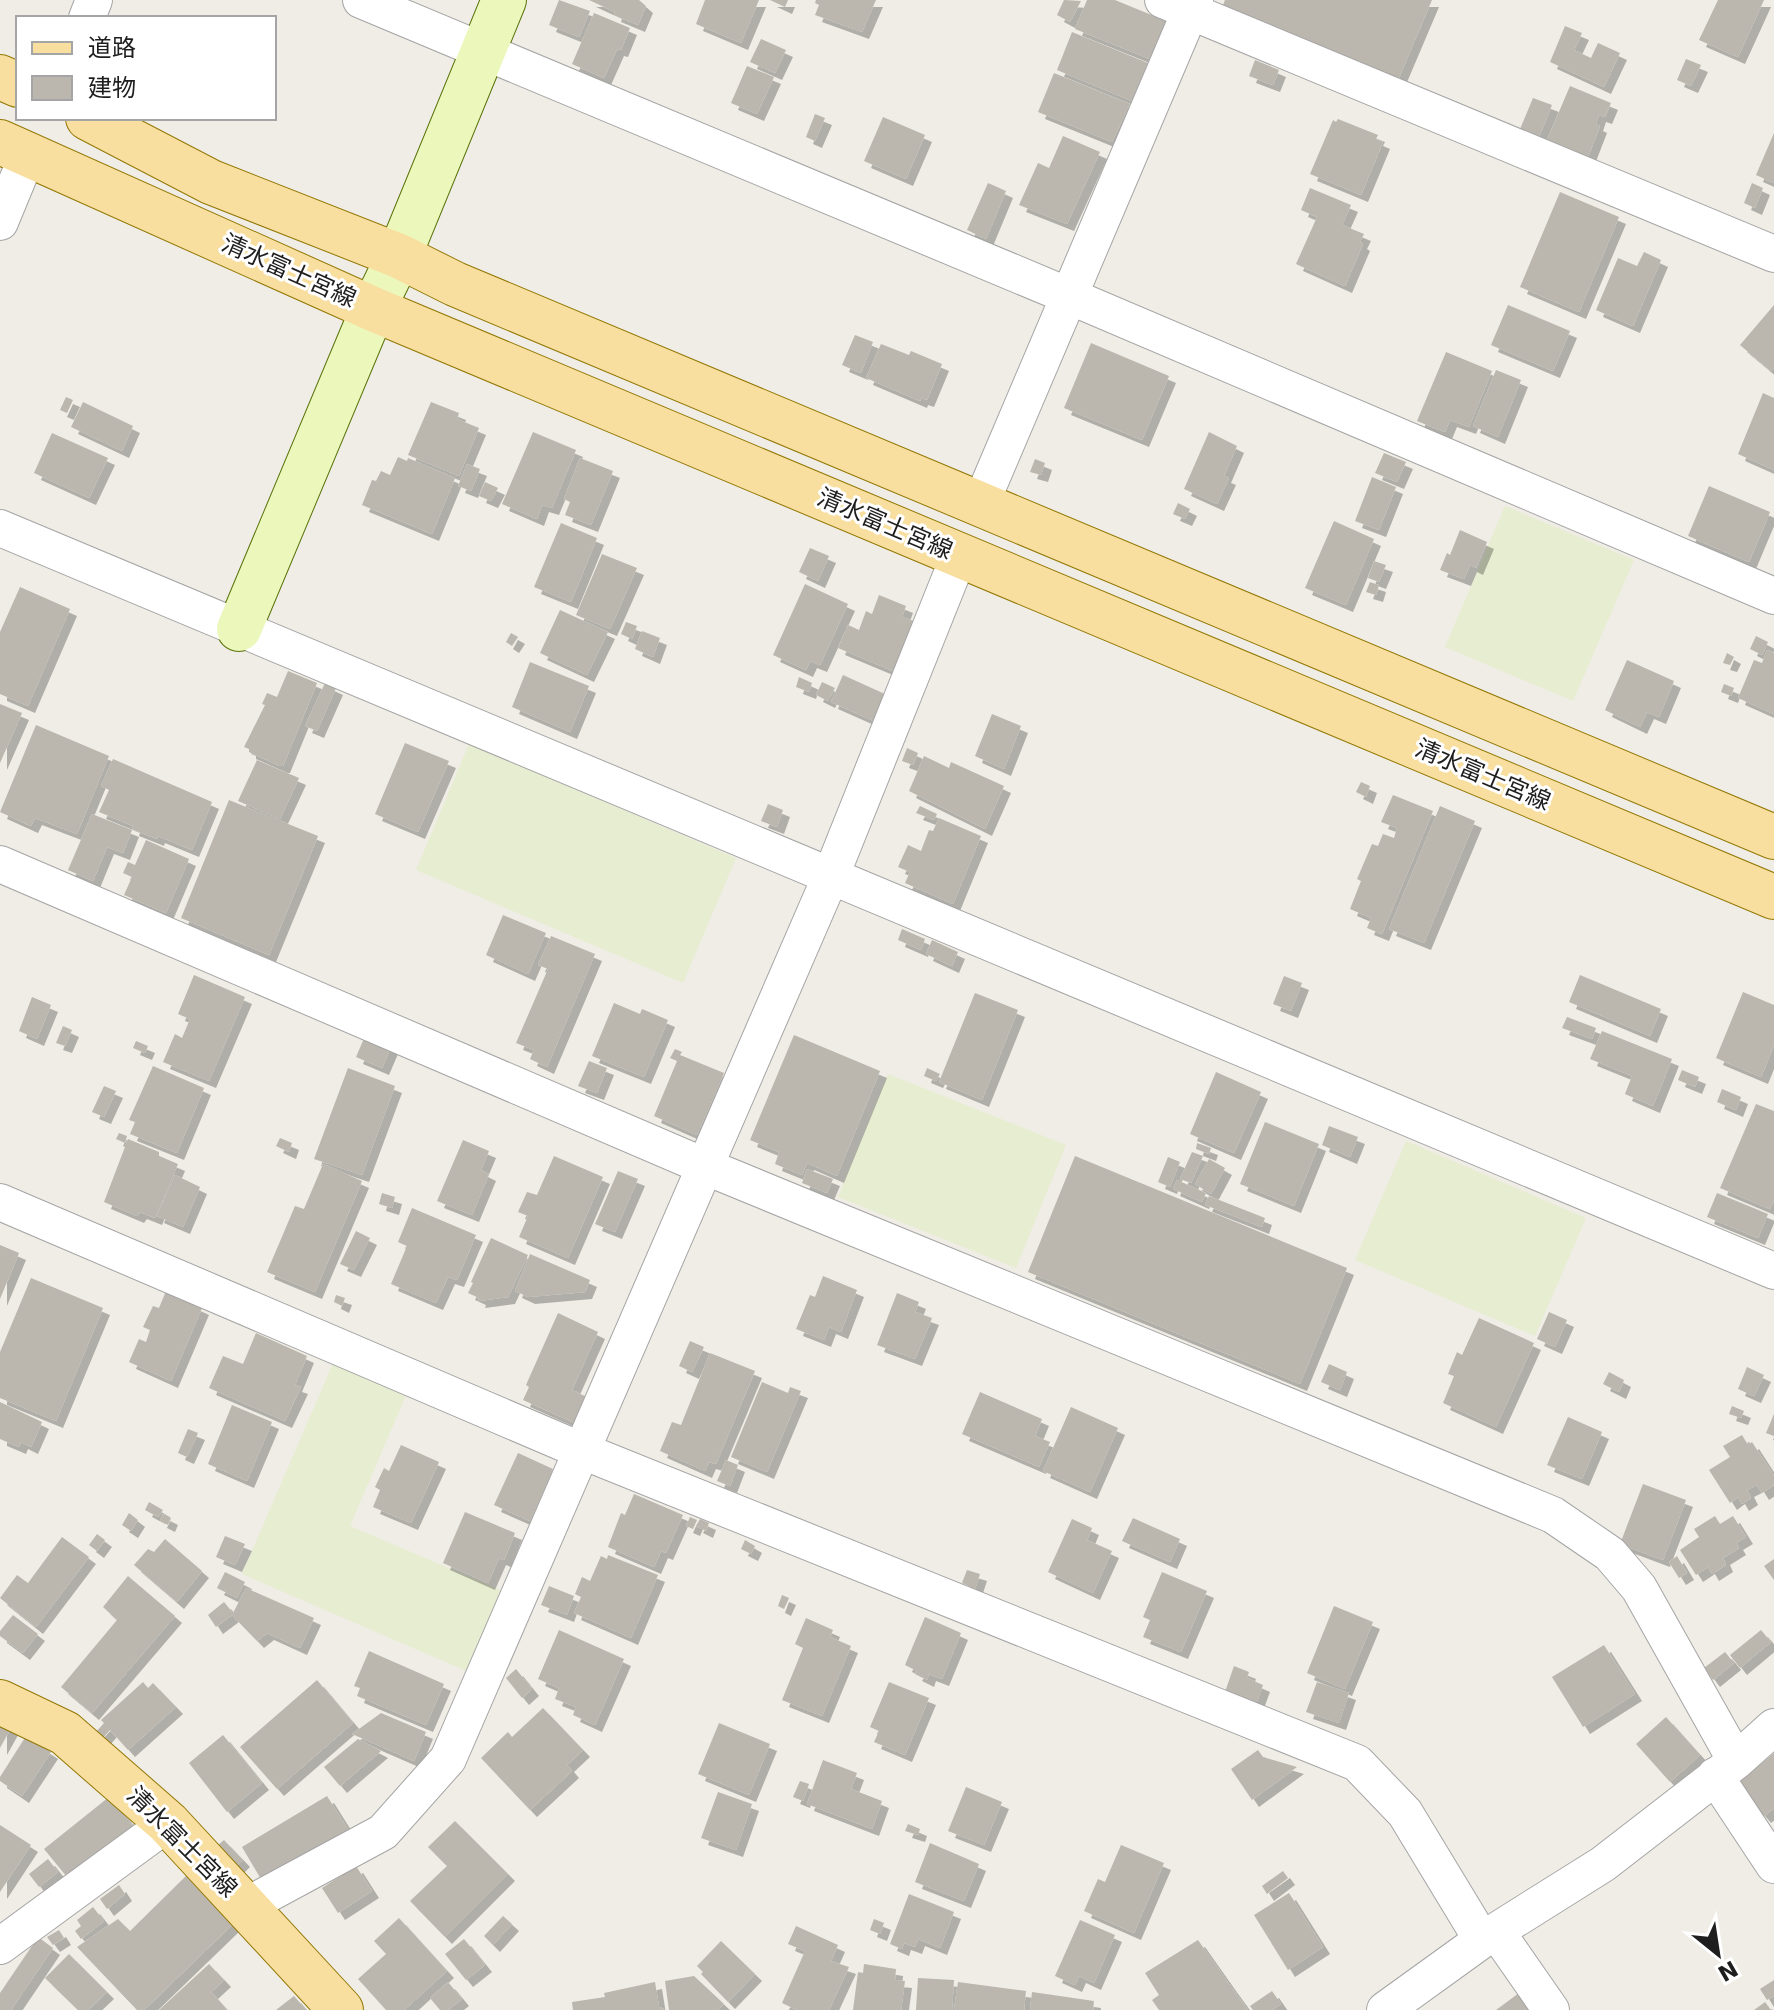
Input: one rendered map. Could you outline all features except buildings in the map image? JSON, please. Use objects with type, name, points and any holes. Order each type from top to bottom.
[{"type":"main road","points":[[92,120],[211,182],[399,256],[470,290],[1774,837]]},
{"type":"main road","name":"清水富士宮線","points":[[14,148],[373,309],[1774,897]]},
{"type":"main road","name":"清水富士宮線","points":[[0,1702],[65,1733],[168,1823],[341,2010]]},
{"type":"street","points":[[361,0],[1069,296],[1774,596]]},
{"type":"street","points":[[239,629],[373,309],[399,256],[504,0]]},
{"type":"street","points":[[981,503],[1069,296],[1183,4],[1774,254]]},
{"type":"street","points":[[0,222],[14,148]]},
{"type":"street","points":[[0,528],[830,878],[1773,1267]]},
{"type":"street","points":[[246,1906],[383,1832],[448,1759],[830,878],[959,556]]},
{"type":"street","points":[[0,864],[704,1166],[1553,1515],[1610,1554],[1639,1588],[1774,1865]]},
{"type":"street","points":[[0,1202],[580,1450],[1357,1763],[1405,1813],[1489,1936],[1551,2010]]},
{"type":"street","points":[[1385,2010],[1489,1936],[1603,1864],[1774,1727]]},
{"type":"street","points":[[0,1946],[168,1823]]},
{"type":"green space","points":[[1505,506],[1634,560],[1573,701],[1445,647]]},
{"type":"green space","points":[[469,744],[736,858],[683,983],[416,870]]},
{"type":"green space","points":[[888,1074],[1066,1145],[1016,1268],[838,1197]]},
{"type":"green space","points":[[1406,1141],[1586,1218],[1535,1336],[1355,1260]]},
{"type":"green space","points":[[334,1361],[407,1393],[350,1526],[505,1592],[471,1673],[242,1574]]}]
